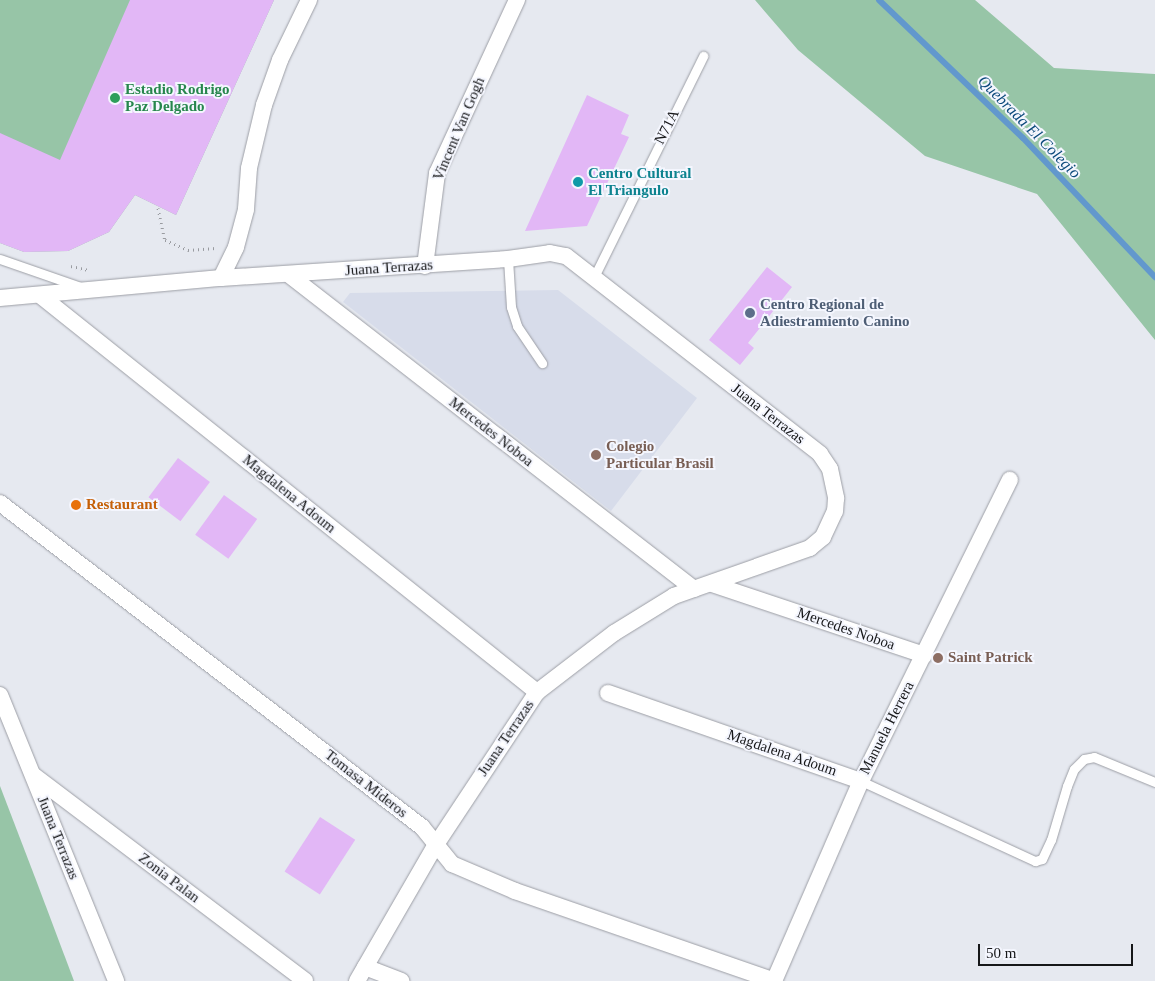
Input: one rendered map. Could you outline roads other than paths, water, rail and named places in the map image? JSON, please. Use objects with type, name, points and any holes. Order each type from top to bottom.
[{"type":"street","points":[[221,278],[236,247],[246,209],[249,168],[264,105],[280,60],[309,0]]},
{"type":"street","name":"Vincent Van Gogh","points":[[425,266],[437,174],[518,0]]},
{"type":"street","name":"Juana Terrazas","points":[[0,298],[41,296],[221,278],[508,260],[550,253],[566,256],[584,268],[593,279],[820,454],[830,469],[836,498],[835,511],[823,537],[795,556],[674,596],[614,633],[537,692],[435,846],[362,974]]},
{"type":"street","name":"Mercedes Noboa","points":[[288,274],[694,589]]},
{"type":"street","name":"Magdalena Adoum","points":[[41,296],[537,692]]},
{"type":"street","name":"Manuela Herrera","points":[[775,981],[861,781],[1010,480]]},
{"type":"street","name":"Tomasa Mideros","points":[[0,503],[422,827],[435,846],[452,864],[475,876],[775,981]]},
{"type":"street","name":"Mercedes Noboa","points":[[712,584],[924,655]]},
{"type":"street","name":"Magdalena Adoum","points":[[608,693],[861,781]]},
{"type":"street","name":"Juana Terrazas","points":[[0,695],[116,981]]},
{"type":"street","name":"Zonia Palan","points":[[33,775],[305,981]]},
{"type":"street","points":[[362,974],[401,981]]},
{"type":"lane","name":"N71A","points":[[593,279],[703,56]]},
{"type":"lane","points":[[0,259],[89,290]]},
{"type":"lane","points":[[508,260],[511,308],[517,326],[542,363]]},
{"type":"lane","name":"Magdalena Adoum","points":[[861,781],[1035,861],[1042,859],[1052,840],[1066,786],[1074,768],[1084,759],[1094,757],[1155,782]]},
{"type":"waterway","name":"Quebrada El Colegio","points":[[879,0],[1023,138],[1155,277]]},
{"type":"place","name":"Estadio Rodrigo Paz Delgado","points":[[115,98]]},
{"type":"place","name":"Centro Cultural El Triangulo","points":[[578,182]]},
{"type":"place","name":"Centro Regional de Adiestramiento Canino","points":[[750,313]]},
{"type":"place","name":"Colegio Particular Brasil","points":[[596,455]]},
{"type":"place","name":"Restaurant","points":[[76,505]]},
{"type":"place","name":"Saint Patrick","points":[[938,658]]}]
